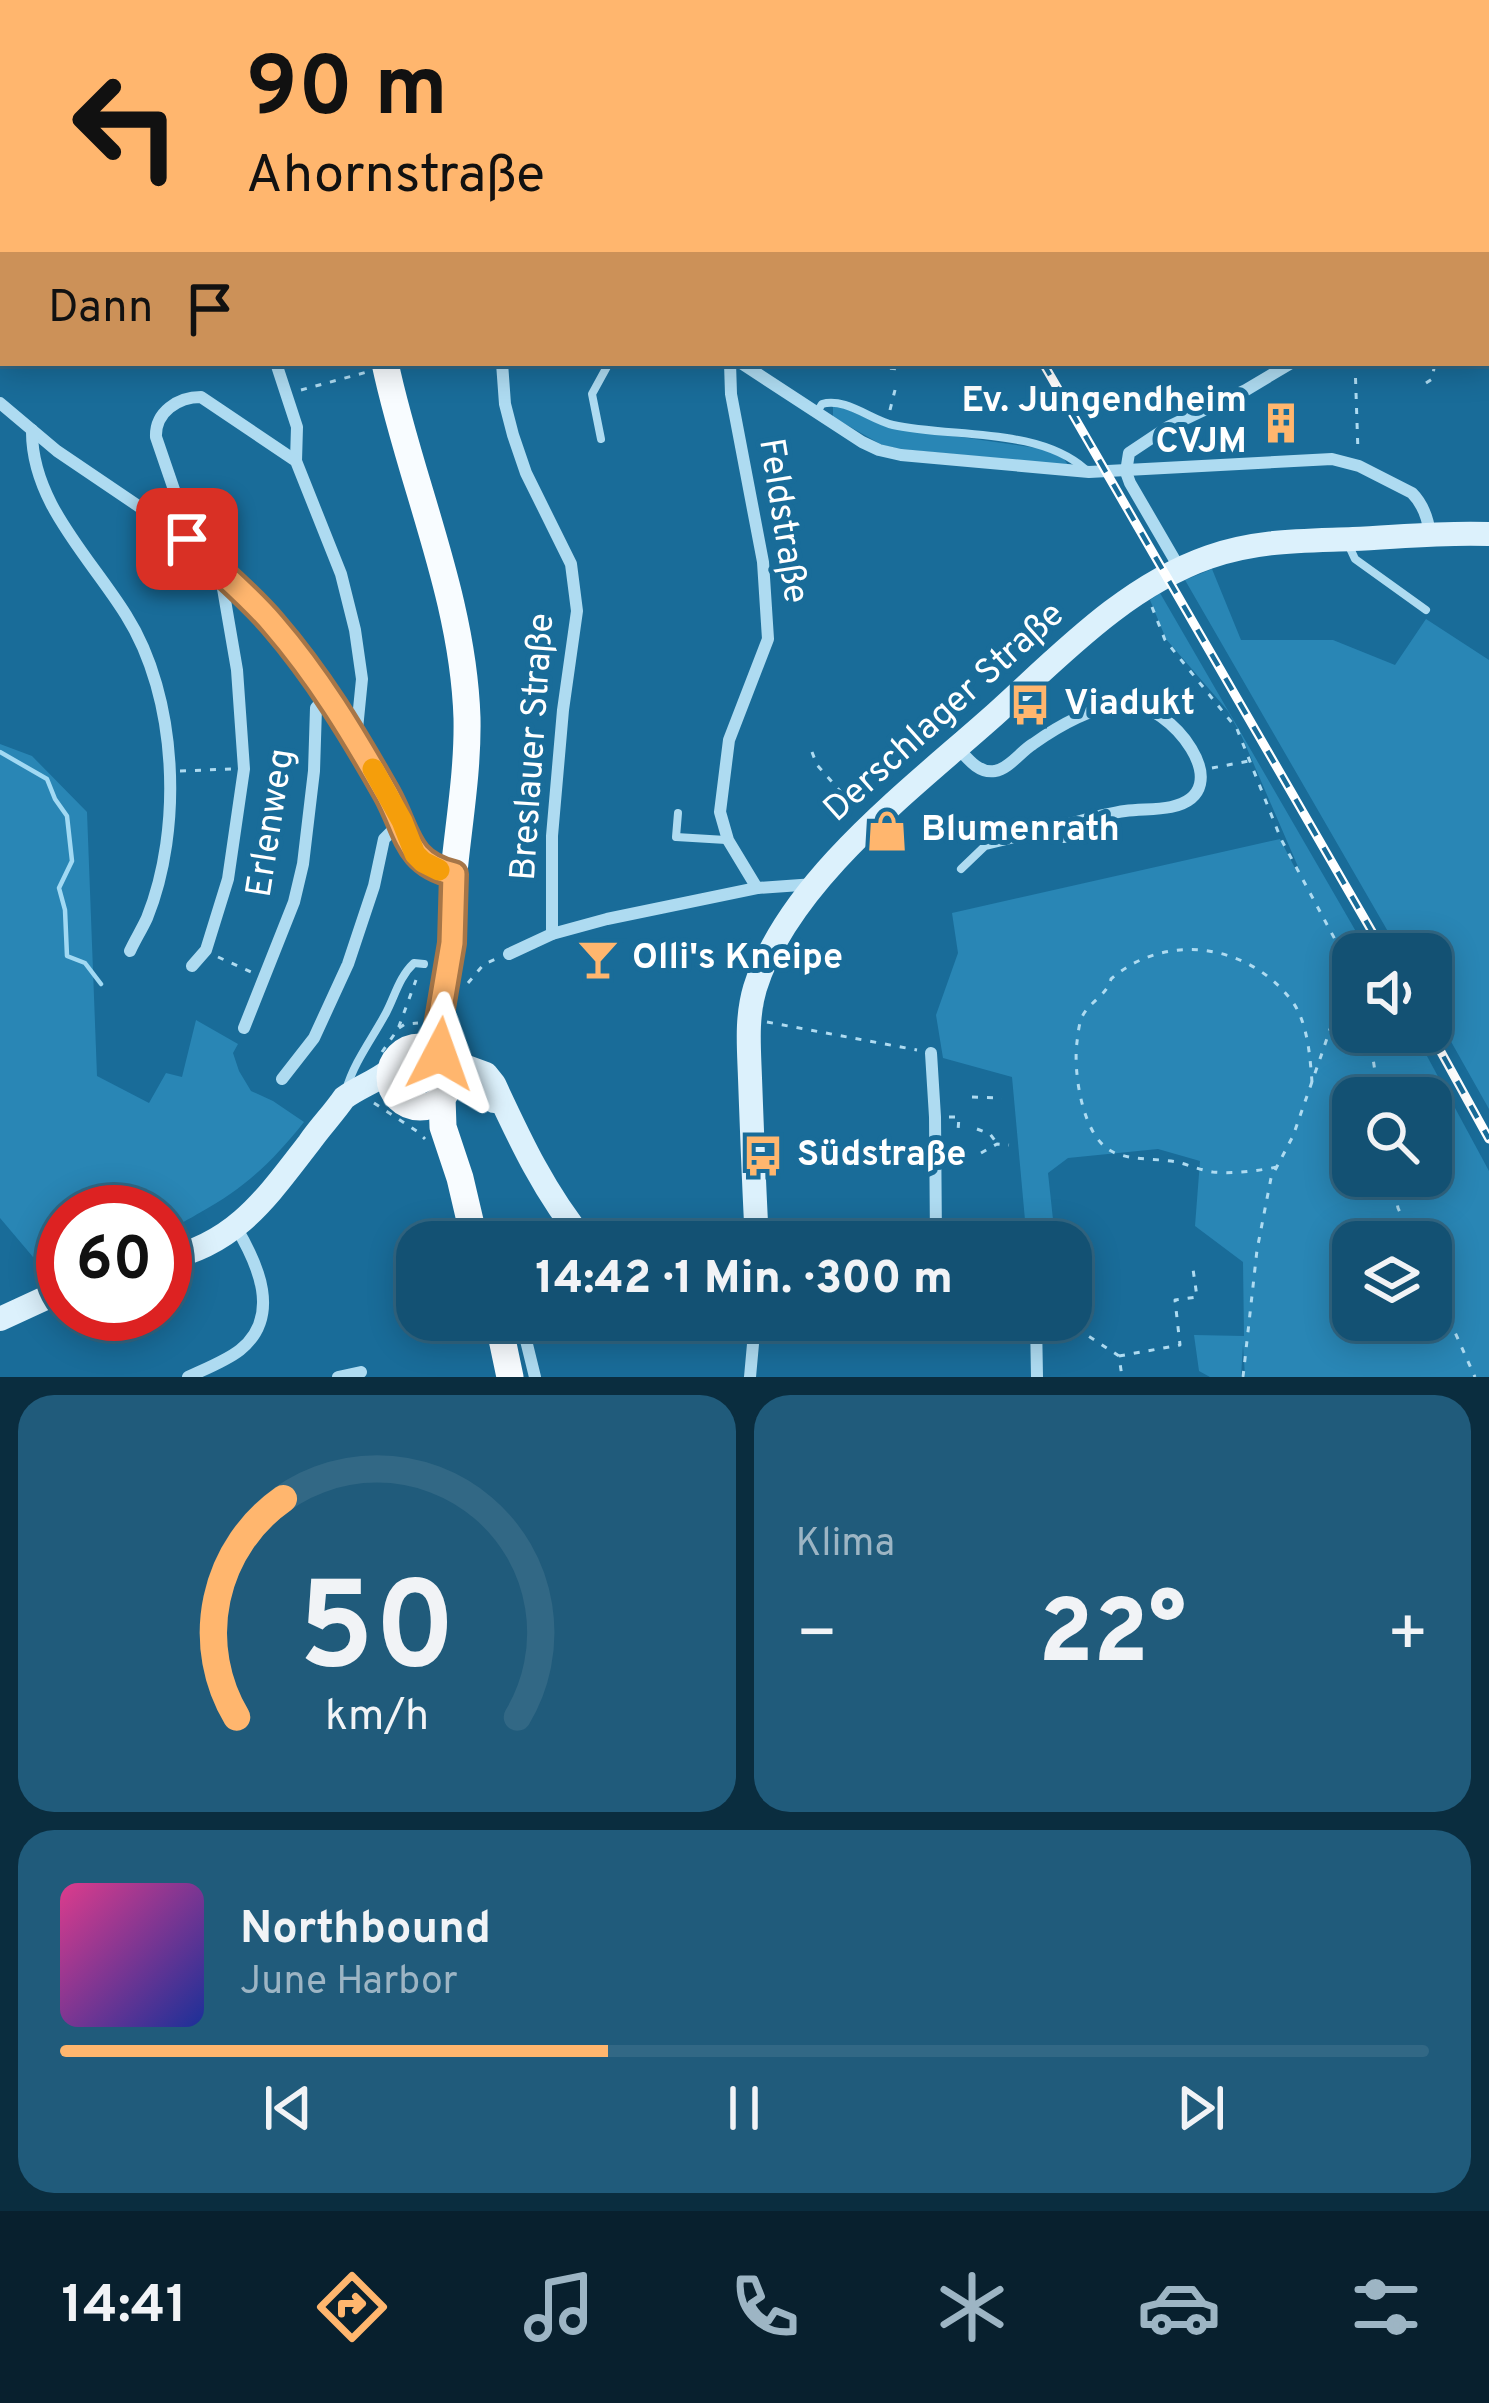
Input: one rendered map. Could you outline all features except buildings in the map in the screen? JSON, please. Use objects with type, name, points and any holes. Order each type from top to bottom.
[{"type":"main road","points":[[379,367],[447,584],[464,681],[467,754],[428,1070],[469,1221]]},
{"type":"main road","name":"Derschlager Straße","points":[[756,1221],[748,1018],[756,984],[780,934],[816,884],[871,826],[1088,632],[1141,591],[1180,569],[1260,544],[1489,534]]},
{"type":"main road","points":[[192,1251],[236,1227],[277,1186],[337,1107],[385,1088],[398,1055],[407,1048],[428,1070],[483,1090],[508,1115],[541,1181],[568,1221]]},
{"type":"main road","points":[[385,1088],[407,1105],[428,1070]]},
{"type":"main road","points":[[0,1319],[36,1302]]},
{"type":"main road","points":[[510,1377],[511,1341]]},
{"type":"street","points":[[277,366],[297,427],[296,461],[341,574],[355,630],[362,679],[356,740]]},
{"type":"street","name":"Breslauer Straße","points":[[502,366],[513,436],[571,563],[577,611],[551,836],[552,934]]},
{"type":"street","name":"Feldstraße","points":[[730,366],[731,394],[763,562],[768,639],[729,740],[720,812],[728,840],[757,888]]},
{"type":"street","points":[[746,366],[862,442],[901,455],[1089,472],[1332,459],[1359,466],[1412,493],[1420,501],[1430,534]]},
{"type":"street","points":[[1180,569],[1130,483],[1126,472],[1129,453],[1168,427],[1286,366]]},
{"type":"street","points":[[187,539],[156,437],[158,420],[171,406],[188,397],[201,397],[296,461]]},
{"type":"street","points":[[0,403],[57,452],[187,539],[269,620],[356,740],[418,858],[454,874]]},
{"type":"street","points":[[32,430],[35,465],[60,520],[128,619],[145,653],[165,726],[170,815],[163,861],[147,918],[130,950]]},
{"type":"street","points":[[192,966],[206,950],[228,879],[244,769],[237,670],[221,576]]},
{"type":"street","name":"Erlenweg","points":[[244,1028],[294,902],[314,771],[316,708],[327,695]]},
{"type":"street","points":[[958,748],[981,770],[994,772],[1073,721],[1132,703],[1147,707],[1171,725],[1196,755],[1202,770],[1199,787],[1183,803],[1088,819],[1057,830]]},
{"type":"street","points":[[282,1079],[314,1038],[348,964],[384,839],[402,821]]},
{"type":"street","points":[[509,954],[552,934],[607,920],[757,888],[816,884]]},
{"type":"street","points":[[931,1053],[936,1221]]},
{"type":"street","points":[[188,1377],[238,1352],[261,1321],[262,1282],[236,1227]]},
{"type":"street","points":[[518,1341],[535,1377]]},
{"type":"street","points":[[750,1377],[752,1341]]},
{"type":"street","points":[[1036,1341],[1037,1377]]},
{"type":"street","points":[[338,1377],[361,1372]]},
{"type":"lane","points":[[601,439],[592,394],[607,366]]},
{"type":"lane","points":[[817,413],[822,404],[836,402],[886,423],[1038,445],[1069,457],[1089,472]]},
{"type":"lane","points":[[1347,539],[1355,559],[1426,610]]},
{"type":"lane","points":[[678,813],[676,837],[728,840]]},
{"type":"lane","points":[[961,869],[985,846],[1057,830]]},
{"type":"lane","points":[[337,1107],[405,972],[414,963],[424,964]]},
{"type":"path","points":[[875,367],[900,366]]},
{"type":"path","points":[[1355,366],[1359,466]]},
{"type":"path","points":[[1426,383],[1435,366]]},
{"type":"path","points":[[287,394],[379,367]]},
{"type":"path","points":[[886,423],[895,390]]},
{"type":"path","points":[[1141,591],[1165,640],[1231,718],[1282,839],[1332,933]]},
{"type":"path","points":[[812,752],[817,765],[858,811]]},
{"type":"path","points":[[1202,770],[1251,760]]},
{"type":"path","points":[[170,772],[244,769]]},
{"type":"path","points":[[206,950],[266,979]]},
{"type":"path","points":[[1277,1167],[1213,1172],[1111,1151],[1096,1136],[1083,1107],[1076,1061],[1082,1016],[1109,988],[1111,979],[1138,959],[1170,950],[1210,950],[1255,964],[1294,1004],[1310,1052],[1312,1082]]},
{"type":"path","points":[[465,984],[484,964],[509,954]]},
{"type":"path","points":[[748,1018],[931,1053]]},
{"type":"path","points":[[1244,1377],[1257,1250],[1271,1178],[1293,1136],[1332,1023]]},
{"type":"path","points":[[385,1088],[428,1070]]},
{"type":"path","points":[[972,1097],[1002,1098]]},
{"type":"path","points":[[935,1117],[959,1117],[958,1131]]},
{"type":"path","points":[[976,1129],[990,1134],[997,1144]]},
{"type":"path","points":[[981,1153],[997,1144],[1009,1145]]},
{"type":"path","points":[[1092,1338],[1119,1356],[1180,1345],[1175,1300],[1197,1297],[1192,1262]]},
{"type":"path","points":[[1092,1316],[1100,1315]]},
{"type":"path","points":[[1452,1326],[1475,1377]]},
{"type":"path","points":[[1119,1356],[1122,1377]]},
{"type":"shaded area","points":[[833,406],[884,426],[1044,449],[1068,465],[882,445],[833,417]]},
{"type":"shaded area","points":[[1212,569],[1241,640],[1333,640],[1395,665],[1426,619],[1489,660],[1489,1109],[1452,1043],[1452,933],[1389,933],[1185,580]]},
{"type":"shaded area","points":[[1160,593],[1357,933],[1332,933],[1332,1053],[1425,1053],[1438,1077],[1332,1077],[1332,1197],[1452,1197],[1452,1102],[1489,1171],[1489,1377],[1245,1377],[1243,1344],[1241,1377],[1210,1377],[1199,1371],[1194,1335],[1244,1336],[1243,1262],[1195,1226],[1200,1161],[1158,1149],[1068,1158],[1048,1173],[1053,1221],[1025,1221],[1012,1077],[943,1058],[936,1015],[958,953],[952,913],[1280,839],[1299,869],[1228,711],[1166,639],[1150,600]]},
{"type":"shaded area","points":[[0,744],[32,756],[87,812],[97,1076],[149,1103],[166,1073],[182,1077],[196,1020],[238,1044],[233,1053],[251,1091],[304,1122],[245,1183],[192,1217],[192,1185],[36,1185],[33,1257],[0,1218]]},
{"type":"waterway","points":[[0,752],[47,779],[67,816],[72,861],[59,888],[67,956],[85,963],[101,984]]},
{"type":"railway","points":[[1045,366],[1373,933]]},
{"type":"railway","points":[[1442,1053],[1489,1139]]},
{"type":"slow traffic","points":[[373,769],[415,854],[439,870]]},
{"type":"place","name":"Ev. Jungendheim CVJM","points":[[1281,423]]},
{"type":"place","name":"Viadukt","points":[[1030,705]]},
{"type":"place","name":"Blumenrath","points":[[887,831]]},
{"type":"place","name":"Olli's Kneipe","points":[[598,959]]},
{"type":"place","name":"Südstraße","points":[[763,1156]]},
{"type":"route","points":[[187,539],[304,662],[356,740],[418,858],[454,874],[452,943],[438,1026],[440,1054]]}]
